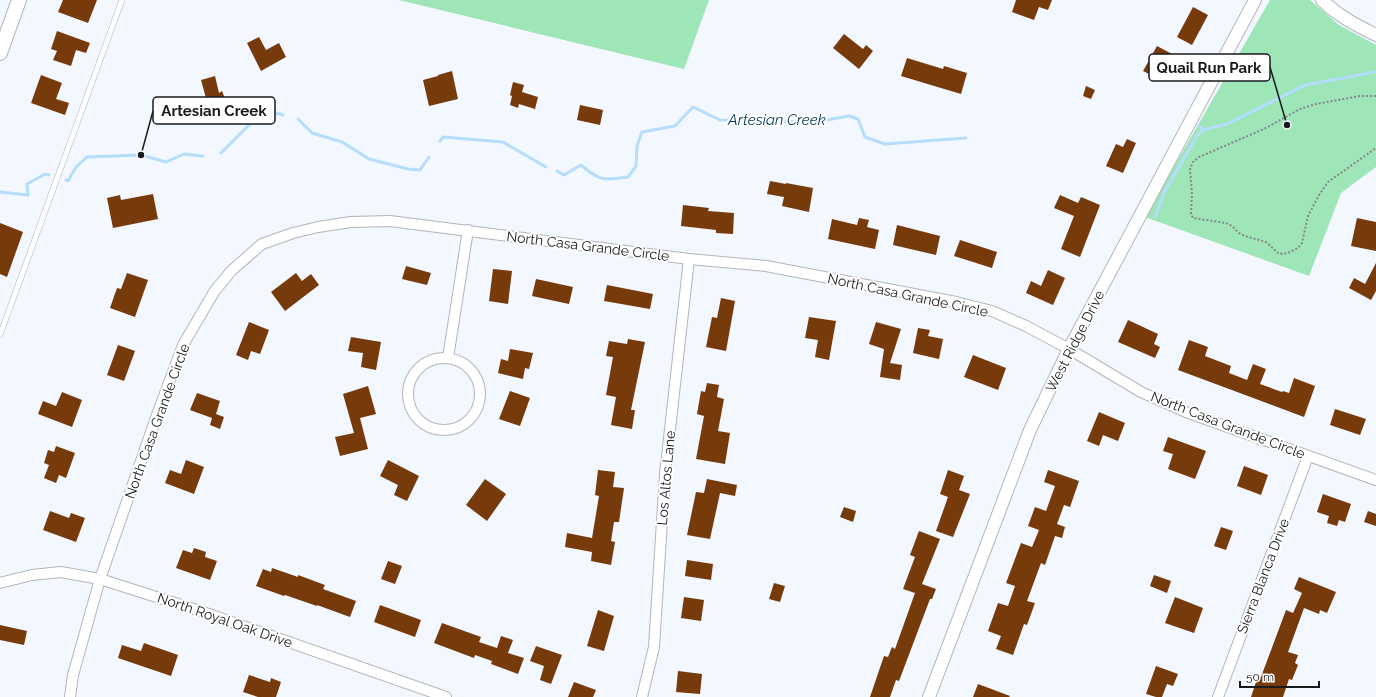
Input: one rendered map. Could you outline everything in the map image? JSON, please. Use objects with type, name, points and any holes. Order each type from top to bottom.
[{"type":"main road","points":[[0,53],[19,0]]},
{"type":"street","name":"West Ridge Drive","points":[[929,697],[1030,430],[1069,349],[1255,0]]},
{"type":"street","points":[[1322,0],[1332,10],[1346,20],[1376,36]]},
{"type":"street","name":"North Casa Grande Circle","points":[[70,697],[73,675],[100,579],[183,345],[214,292],[231,271],[245,258],[262,244],[292,233],[318,227],[351,222],[390,221],[468,230],[689,259],[766,266],[956,302],[992,311],[1026,326],[1148,395],[1186,412],[1376,480]]},
{"type":"street","points":[[448,358],[468,230]]},
{"type":"street","name":"Los Altos Lane","points":[[642,697],[654,647],[665,474],[689,259]]},
{"type":"street","points":[[437,358],[448,358],[460,361],[471,369],[478,379],[481,392],[479,404],[474,416],[465,425],[453,430],[441,431],[430,428],[420,422],[412,413],[408,402],[407,391],[410,380],[417,370],[426,362],[437,358]]},
{"type":"street","name":"Sierra Blanca Drive","points":[[1218,697],[1308,456]]},
{"type":"street","name":"North Royal Oak Drive","points":[[0,583],[32,575],[61,572],[100,579],[205,613],[446,697]]},
{"type":"lane","points":[[0,335],[122,0]]},
{"type":"path","points":[[1376,96],[1360,96],[1316,104],[1300,110],[1264,129],[1199,157],[1193,162],[1190,169],[1192,194],[1191,214],[1193,218],[1197,220],[1226,223],[1245,236],[1266,242],[1279,254],[1288,253],[1298,248],[1302,243],[1308,216],[1328,182],[1376,148]]},
{"type":"green space","points":[[399,0],[709,0],[684,69]]},
{"type":"green space","points":[[1270,0],[1310,0],[1339,25],[1376,45],[1376,167],[1341,193],[1309,276],[1145,217]]},
{"type":"building","points":[[63,0],[97,0],[88,23],[58,12]]},
{"type":"building","points":[[1016,0],[1052,0],[1048,10],[1039,7],[1034,20],[1012,12]]},
{"type":"building","points":[[1193,7],[1208,15],[1192,45],[1177,37]]},
{"type":"building","points":[[57,31],[90,43],[86,53],[76,50],[71,66],[53,60],[57,51],[51,49]]},
{"type":"building","points":[[844,34],[863,49],[866,45],[873,51],[859,69],[833,48]]},
{"type":"building","points":[[259,37],[266,50],[279,43],[286,57],[261,71],[247,43]]},
{"type":"building","points":[[1157,46],[1172,54],[1159,79],[1143,71]]},
{"type":"building","points":[[907,58],[943,69],[944,66],[967,73],[961,94],[901,76]]},
{"type":"building","points":[[452,71],[458,99],[429,106],[423,80]]},
{"type":"building","points":[[41,75],[62,83],[56,99],[69,103],[65,115],[31,103]]},
{"type":"building","points":[[215,76],[219,93],[222,91],[228,106],[210,114],[204,99],[206,98],[201,80]]},
{"type":"building","points":[[513,82],[524,85],[522,92],[538,97],[535,109],[519,104],[518,108],[510,105],[512,96],[510,95]]},
{"type":"building","points":[[1086,86],[1095,90],[1091,99],[1083,96]]},
{"type":"building","points":[[580,105],[603,110],[600,125],[577,120]]},
{"type":"building","points":[[1127,139],[1136,143],[1123,173],[1106,166],[1116,144],[1123,147]]},
{"type":"building","points":[[770,181],[813,188],[809,212],[782,206],[784,197],[767,194]]},
{"type":"building","points":[[153,194],[158,219],[113,228],[107,198],[120,195],[121,200]]},
{"type":"building","points":[[1060,195],[1078,203],[1081,197],[1100,205],[1080,257],[1061,249],[1074,216],[1054,208]]},
{"type":"building","points":[[683,205],[709,208],[708,211],[734,213],[733,234],[716,233],[716,230],[681,226]]},
{"type":"building","points":[[859,218],[869,220],[867,227],[879,230],[875,249],[828,239],[832,219],[857,225]]},
{"type":"building","points":[[1357,218],[1376,222],[1376,251],[1351,246]]},
{"type":"building","points":[[0,223],[23,232],[7,277],[0,274]]},
{"type":"building","points":[[897,225],[940,236],[936,255],[893,245]]},
{"type":"building","points":[[960,240],[997,252],[992,268],[954,256]]},
{"type":"building","points":[[1376,263],[1376,291],[1371,300],[1349,288],[1354,278],[1365,284]]},
{"type":"building","points":[[406,266],[431,273],[427,285],[402,279]]},
{"type":"building","points":[[493,269],[512,271],[508,304],[489,301]]},
{"type":"building","points":[[1048,270],[1065,278],[1053,305],[1026,293],[1031,281],[1041,286]]},
{"type":"building","points":[[127,273],[148,280],[135,317],[110,308],[117,288],[121,289]]},
{"type":"building","points":[[296,273],[302,281],[311,274],[319,285],[285,311],[271,292]]},
{"type":"building","points":[[536,279],[573,287],[569,304],[532,296]]},
{"type":"building","points":[[607,285],[653,294],[650,309],[604,301]]},
{"type":"building","points":[[721,298],[735,301],[726,351],[706,347],[712,317],[717,318]]},
{"type":"building","points":[[809,317],[836,321],[829,360],[815,357],[818,340],[805,338]]},
{"type":"building","points":[[1128,320],[1158,334],[1154,344],[1160,347],[1155,358],[1118,342]]},
{"type":"building","points":[[249,322],[269,330],[260,354],[251,351],[248,360],[236,355]]},
{"type":"building","points":[[876,322],[901,329],[890,363],[902,365],[900,380],[880,377],[884,349],[869,344]]},
{"type":"building","points":[[918,328],[930,330],[928,336],[943,339],[939,359],[913,353]]},
{"type":"building","points":[[351,337],[381,342],[376,370],[361,367],[363,353],[348,351]]},
{"type":"building","points":[[628,339],[645,342],[631,410],[635,410],[632,429],[611,425],[616,397],[606,395],[613,357],[606,356],[609,341],[627,344]]},
{"type":"building","points":[[1189,340],[1208,347],[1205,356],[1231,366],[1229,373],[1247,380],[1253,364],[1266,369],[1260,384],[1282,392],[1289,393],[1294,378],[1315,386],[1304,417],[1178,370]]},
{"type":"building","points":[[118,345],[135,351],[124,381],[107,375]]},
{"type":"building","points":[[510,349],[533,353],[529,369],[525,368],[523,379],[498,373],[501,359],[508,361]]},
{"type":"building","points":[[973,355],[1006,368],[998,390],[964,377]]},
{"type":"building","points":[[707,383],[719,385],[717,397],[724,399],[718,431],[730,433],[725,464],[696,459],[704,416],[697,414],[701,391],[705,392]]},
{"type":"building","points":[[368,386],[376,414],[360,418],[368,449],[340,456],[335,437],[354,433],[343,394]]},
{"type":"building","points":[[510,391],[530,398],[520,426],[499,419]]},
{"type":"building","points":[[62,392],[82,400],[72,427],[38,414],[43,401],[56,406]]},
{"type":"building","points":[[197,393],[220,401],[216,414],[224,417],[220,429],[210,425],[212,418],[190,410]]},
{"type":"building","points":[[1335,409],[1366,419],[1360,435],[1330,425]]},
{"type":"building","points":[[1099,412],[1125,423],[1118,441],[1103,435],[1099,446],[1087,441]]},
{"type":"building","points":[[1168,437],[1206,451],[1195,479],[1168,469],[1173,454],[1163,451]]},
{"type":"building","points":[[56,446],[75,453],[66,478],[59,475],[56,483],[44,478],[49,465],[44,463],[48,450],[54,452]]},
{"type":"building","points":[[186,460],[204,467],[194,494],[165,483],[170,470],[181,474]]},
{"type":"building","points":[[388,460],[419,476],[407,501],[394,495],[398,485],[380,476]]},
{"type":"building","points":[[1244,466],[1268,475],[1261,495],[1237,486]]},
{"type":"building","points":[[598,470],[615,472],[613,487],[624,488],[619,522],[614,522],[611,541],[615,542],[611,565],[591,561],[592,552],[565,547],[567,533],[592,538],[599,496],[595,495]]},
{"type":"building","points":[[948,470],[964,476],[959,490],[970,494],[953,537],[936,531],[948,497],[940,494]]},
{"type":"building","points":[[1048,470],[1079,481],[1070,507],[1064,505],[1057,524],[1065,527],[1062,538],[1055,536],[1045,565],[1041,563],[1027,601],[1035,603],[1027,625],[1024,624],[1013,655],[996,649],[1001,636],[988,631],[998,603],[1008,606],[1015,586],[1006,583],[1021,543],[1032,547],[1039,530],[1028,526],[1035,507],[1046,511],[1055,486],[1044,482]]},
{"type":"building","points":[[485,479],[506,494],[487,521],[466,505]]},
{"type":"building","points":[[707,479],[737,485],[735,496],[720,493],[710,539],[687,535],[696,492],[704,493]]},
{"type":"building","points":[[1323,494],[1351,504],[1345,522],[1339,520],[1337,526],[1327,523],[1329,516],[1317,512]]},
{"type":"building","points":[[844,507],[856,511],[853,522],[840,517]]},
{"type":"building","points":[[50,511],[69,518],[71,513],[85,518],[76,542],[43,530]]},
{"type":"building","points":[[1368,511],[1376,514],[1376,526],[1364,522]]},
{"type":"building","points":[[1221,527],[1233,531],[1226,550],[1214,546]]},
{"type":"building","points":[[919,531],[940,539],[922,584],[936,589],[932,599],[930,599],[899,681],[896,680],[890,697],[870,697],[884,656],[888,657],[892,647],[895,649],[915,593],[903,589],[915,557],[910,555]]},
{"type":"building","points":[[194,548],[206,552],[205,557],[217,561],[210,580],[176,568],[183,550],[192,553]]},
{"type":"building","points":[[687,560],[713,564],[711,580],[685,576]]},
{"type":"building","points":[[388,561],[402,566],[395,584],[381,579]]},
{"type":"building","points":[[272,568],[298,577],[298,575],[325,585],[323,589],[356,601],[350,617],[256,586],[263,569],[271,572]]},
{"type":"building","points":[[1154,575],[1171,581],[1167,593],[1150,586]]},
{"type":"building","points":[[1299,577],[1336,592],[1327,613],[1320,610],[1319,614],[1304,608],[1288,652],[1298,655],[1295,663],[1298,665],[1292,680],[1289,679],[1283,697],[1251,697],[1258,676],[1261,677],[1286,610],[1293,613],[1302,593],[1294,589]]},
{"type":"building","points":[[774,583],[785,586],[780,602],[769,599]]},
{"type":"building","points":[[684,597],[704,600],[701,621],[681,618]]},
{"type":"building","points":[[1175,597],[1203,608],[1194,633],[1165,623]]},
{"type":"building","points":[[380,605],[421,620],[415,637],[374,622]]},
{"type":"building","points":[[598,610],[614,616],[604,651],[587,646]]},
{"type":"building","points":[[442,623],[481,637],[479,642],[497,648],[501,636],[513,640],[508,653],[524,658],[518,674],[491,664],[492,661],[475,655],[474,658],[434,643]]},
{"type":"building","points":[[0,625],[27,631],[24,645],[0,640]]},
{"type":"building","points":[[144,643],[178,655],[171,676],[118,658],[122,645],[141,651]]},
{"type":"building","points":[[536,646],[562,655],[551,684],[540,680],[544,666],[530,661]]},
{"type":"building","points":[[1156,666],[1178,674],[1173,686],[1167,684],[1162,697],[1146,694]]},
{"type":"building","points":[[678,671],[702,674],[700,694],[676,692]]},
{"type":"building","points":[[249,675],[270,682],[271,678],[281,682],[276,697],[258,697],[243,692]]},
{"type":"building","points":[[574,682],[596,690],[593,697],[568,697]]},
{"type":"building","points":[[978,684],[1010,696],[973,697]]},
{"type":"waterway","points":[[1155,217],[1165,191],[1197,136],[1203,130],[1227,124],[1305,85],[1376,72]]},
{"type":"waterway","name":"Artesian Creek","points":[[557,171],[564,175],[581,165],[598,177],[607,179],[628,177],[636,166],[637,146],[642,132],[675,126],[693,107],[720,120],[815,122],[849,116],[858,119],[865,137],[885,144],[966,138]]},
{"type":"waterway","name":"Artesian Creek","points":[[221,153],[258,116],[277,113],[283,115]]},
{"type":"waterway","name":"Artesian Creek","points":[[298,119],[312,133],[342,142],[369,159],[408,169],[420,170],[429,157]]},
{"type":"waterway","points":[[1199,125],[1203,130]]},
{"type":"waterway","name":"Artesian Creek","points":[[440,141],[443,137],[503,142],[546,167]]},
{"type":"waterway","name":"Artesian Creek","points":[[66,180],[68,181],[76,167],[87,157],[141,155],[166,162],[184,154],[203,156]]},
{"type":"waterway","name":"Artesian Creek","points":[[0,192],[28,195],[27,184],[45,174],[49,175]]},
{"type":"place","name":"Quail Run Park","points":[[1287,125]]},
{"type":"place","name":"Artesian Creek","points":[[141,155]]}]
